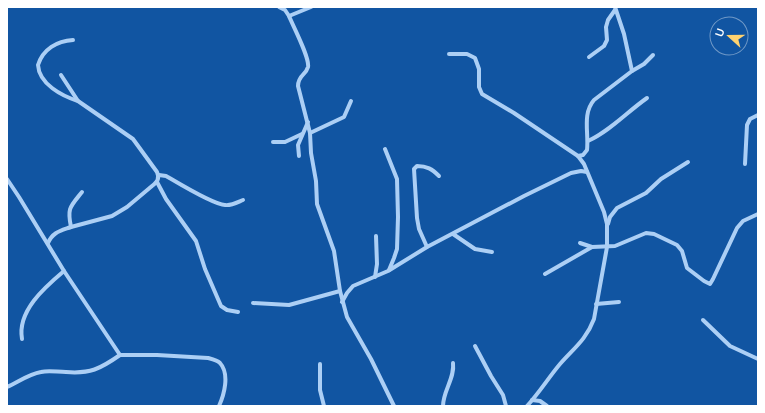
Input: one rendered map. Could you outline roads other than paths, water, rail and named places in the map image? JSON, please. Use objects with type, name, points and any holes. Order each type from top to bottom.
[{"type":"street","points":[[279,7],[285,10],[289,16],[308,61],[307,69],[298,82],[310,133],[311,154],[316,181],[318,204],[334,251],[342,302],[349,322],[371,359],[394,406]]},
{"type":"street","points":[[289,16],[311,7]]},
{"type":"street","points":[[589,57],[604,46],[607,40],[606,27],[608,20],[615,8]]},
{"type":"street","points":[[615,8],[624,34],[632,71]]},
{"type":"street","points":[[74,40],[60,42],[47,50],[39,62],[38,68],[43,78],[50,86],[66,97],[78,101],[133,139],[159,175],[166,176],[211,200],[224,205],[229,205],[243,200]]},
{"type":"street","points":[[449,54],[467,54],[475,58],[479,69],[479,87],[482,94],[578,156],[584,164],[604,212],[607,224],[607,248],[594,319],[588,332],[575,349],[561,362],[527,406]]},
{"type":"street","points":[[578,156],[585,153],[588,141],[587,113],[590,104],[632,71],[644,64],[653,55]]},
{"type":"street","points":[[61,75],[78,101]]},
{"type":"street","points":[[588,141],[595,138],[647,98]]},
{"type":"street","points":[[310,133],[344,117],[351,101]]},
{"type":"street","points":[[745,164],[747,125],[750,119],[758,115]]},
{"type":"street","points":[[299,156],[298,145],[308,122]]},
{"type":"street","points":[[273,142],[285,142],[302,134]]},
{"type":"street","points":[[385,148],[398,179],[397,249],[388,271]]},
{"type":"street","points":[[607,224],[617,208],[646,193],[661,179],[688,162]]},
{"type":"street","points":[[427,247],[422,238],[418,224],[414,170],[418,166],[425,167],[433,170],[439,176]]},
{"type":"street","points":[[342,302],[347,293],[354,286],[388,271],[427,247],[571,173],[580,171],[587,172]]},
{"type":"street","points":[[48,243],[56,232],[112,216],[157,182],[159,175]]},
{"type":"street","points":[[7,179],[64,271],[120,355]]},
{"type":"street","points":[[157,182],[169,205],[196,241],[205,269],[221,306],[227,310],[238,312]]},
{"type":"street","points":[[70,227],[68,212],[72,204],[82,192]]},
{"type":"street","points":[[580,243],[592,247],[607,248],[646,233],[654,234],[672,242],[680,248],[687,268],[710,284],[737,228],[743,221],[758,214]]},
{"type":"street","points":[[453,234],[475,249],[492,252]]},
{"type":"street","points":[[375,277],[377,264],[376,236]]},
{"type":"street","points":[[545,274],[592,247]]},
{"type":"street","points":[[22,339],[22,327],[30,307],[47,285],[64,271]]},
{"type":"street","points":[[253,303],[289,305],[340,291]]},
{"type":"street","points":[[596,304],[619,302]]},
{"type":"street","points":[[703,320],[730,346],[758,359]]},
{"type":"street","points":[[475,346],[503,395],[506,406]]},
{"type":"street","points":[[7,387],[32,374],[41,372],[78,373],[93,370],[102,367],[120,355],[157,355],[208,358],[216,360],[222,366],[225,380],[224,392],[219,406]]},
{"type":"street","points":[[443,406],[444,396],[454,370],[453,363]]},
{"type":"street","points":[[320,364],[320,390],[324,406]]},
{"type":"street","points":[[532,400],[542,402],[547,406]]}]
